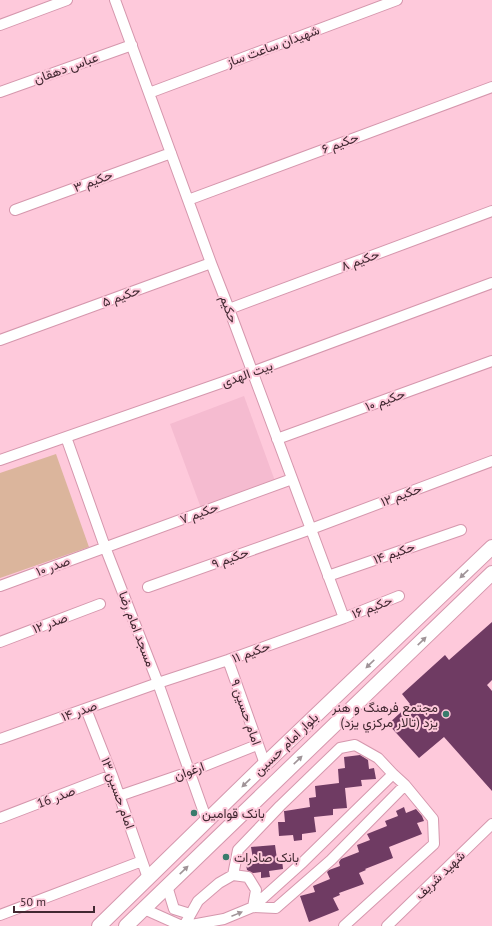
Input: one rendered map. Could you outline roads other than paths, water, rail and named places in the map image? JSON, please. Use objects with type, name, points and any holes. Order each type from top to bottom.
[{"type":"main road","name":"بلوار امام حسین","points":[[99,926],[265,764],[492,547]]},
{"type":"main road","name":"بلوار امام حسین","points":[[126,926],[492,573]]},
{"type":"main road","points":[[265,764],[279,779]]},
{"type":"street","points":[[0,25],[67,0]]},
{"type":"street","name":"حکیم","points":[[115,0],[211,264],[344,618]]},
{"type":"street","name":"شهیدان ساعت ساز","points":[[149,92],[397,0]]},
{"type":"street","name":"عباس دهقان","points":[[0,92],[132,44]]},
{"type":"street","name":"حکیم ۶","points":[[188,200],[492,87]]},
{"type":"street","name":"حکیم ۳","points":[[15,210],[171,153]]},
{"type":"street","name":"حکیم ۸","points":[[229,309],[492,211]]},
{"type":"street","name":"حکیم ۵","points":[[0,340],[211,264]]},
{"type":"street","name":"بیت الهدی","points":[[0,460],[252,372],[492,283]]},
{"type":"street","name":"حکیم ۱۰","points":[[277,439],[492,361]]},
{"type":"street","name":"مسجد امام رضا","points":[[66,437],[105,547],[158,683],[207,821]]},
{"type":"street","name":"حکیم ۱۲","points":[[311,529],[492,461]]},
{"type":"street","name":"حکیم ۷","points":[[105,547],[292,479]]},
{"type":"street","name":"حکیم ۹","points":[[148,587],[311,529]]},
{"type":"street","name":"حکیم ۱۴","points":[[328,576],[461,530]]},
{"type":"street","name":"صدر ۱۰","points":[[0,586],[105,547]]},
{"type":"street","name":"حکیم ۱۶","points":[[344,618],[399,596]]},
{"type":"street","name":"صدر ۱۲","points":[[0,642],[100,604]]},
{"type":"street","name":"حکیم ۱۱","points":[[158,683],[228,660],[344,618]]},
{"type":"street","name":"امام حسین ۹","points":[[228,660],[265,764]]},
{"type":"street","name":"صدر ۱۴","points":[[0,739],[158,683]]},
{"type":"street","name":"امام حسین ۱۳","points":[[86,709],[112,776],[148,878]]},
{"type":"street","name":"ارغوان","points":[[119,796],[189,772],[257,745]]},
{"type":"street","points":[[233,875],[238,850],[280,806],[340,748],[356,745],[378,758],[405,785],[433,819],[434,844],[344,926]]},
{"type":"street","points":[[253,908],[303,862],[393,774]]},
{"type":"street","name":"صدر 16","points":[[0,818],[112,776]]},
{"type":"street","points":[[144,909],[184,926],[224,919],[253,908],[276,908],[331,860],[405,785]]},
{"type":"street","name":"شهید شریف","points":[[387,926],[492,824]]},
{"type":"street","points":[[0,916],[142,861]]},
{"type":"street","points":[[303,862],[315,874]]},
{"type":"street","points":[[184,926],[198,901],[219,883],[233,875],[248,878],[256,890],[253,908]]},
{"type":"street","points":[[167,886],[174,909],[190,914]]},
{"type":"place","name":"مجتمع فرهنگ و هنر یزد (تالار مركزي یزد)","points":[[446,714]]},
{"type":"place","name":"بانک قوامین","points":[[194,813]]},
{"type":"place","name":"بانک صادرات","points":[[226,857]]}]
